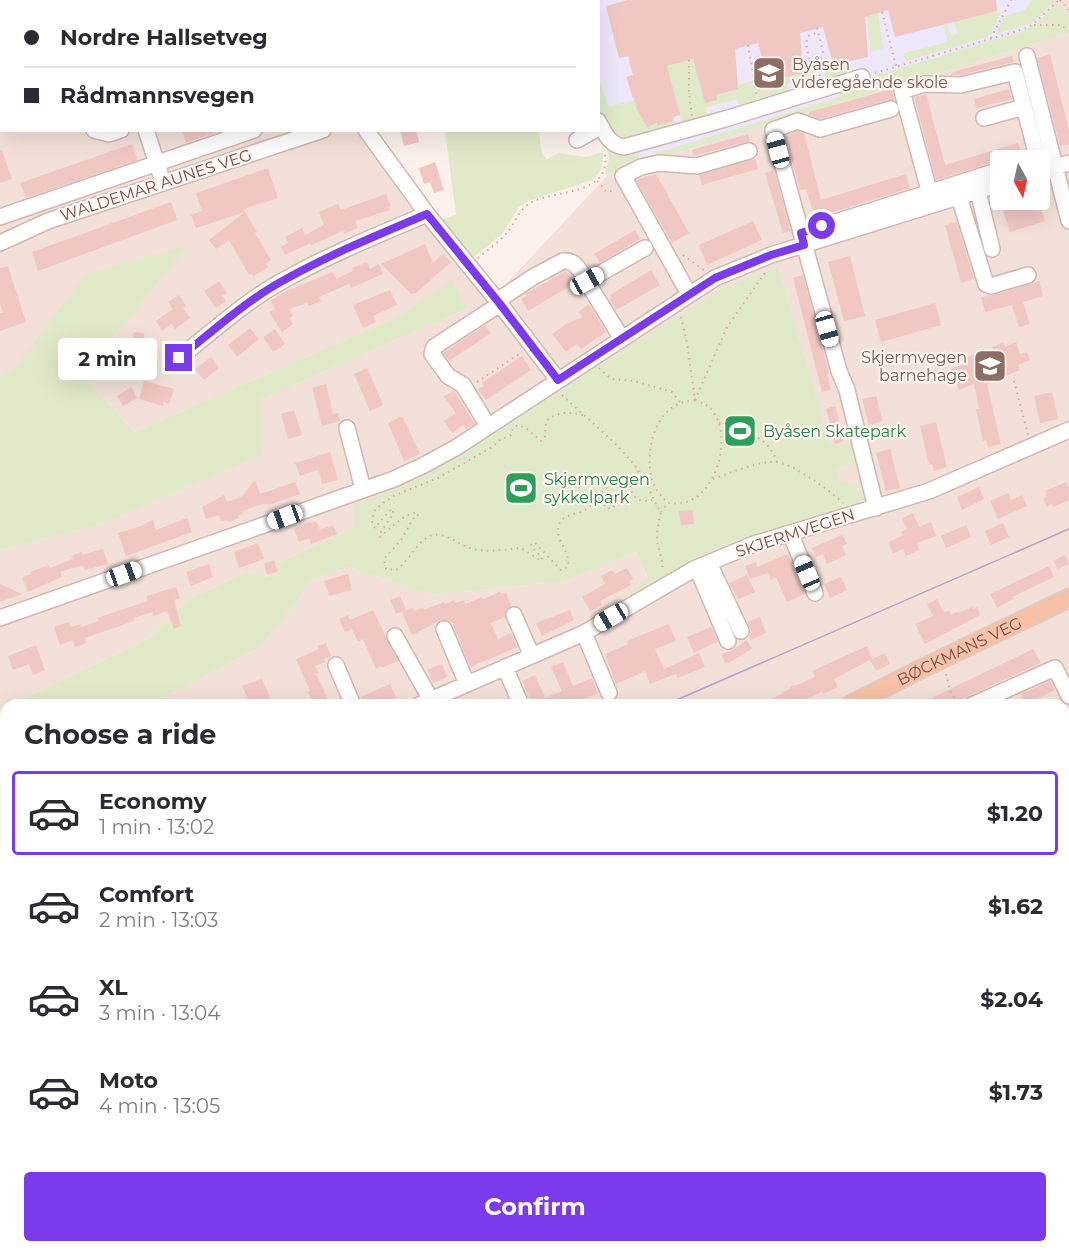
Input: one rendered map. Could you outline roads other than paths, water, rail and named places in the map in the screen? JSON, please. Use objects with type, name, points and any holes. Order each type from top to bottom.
[{"type":"main road","name":"BØCKMANS VEG","points":[[862,699],[1069,598]]},
{"type":"street","points":[[1027,56],[1042,150]]},
{"type":"street","points":[[931,198],[902,91],[924,84],[961,85],[1015,72],[1039,150]]},
{"type":"street","points":[[601,129],[616,146],[624,147],[862,77]]},
{"type":"street","points":[[984,118],[1024,107]]},
{"type":"street","points":[[876,508],[847,390],[841,378],[773,130],[798,121],[820,129],[891,109]]},
{"type":"street","points":[[147,132],[163,183]]},
{"type":"street","name":"WALDEMAR AUNES VEG","points":[[0,217],[248,132]]},
{"type":"street","name":"WALDEMAR AUNES VEG","points":[[1,238],[314,132]]},
{"type":"street","points":[[367,132],[427,214],[532,346],[555,383]]},
{"type":"street","points":[[577,140],[594,132]]},
{"type":"street","points":[[683,298],[662,245],[623,176],[641,167],[659,162],[697,166],[749,152]]},
{"type":"street","points":[[0,618],[394,479],[424,465],[488,426],[715,278],[771,255],[802,239],[931,198],[990,174]]},
{"type":"street","points":[[1050,178],[1069,221]]},
{"type":"street","points":[[931,198],[959,196],[990,187]]},
{"type":"street","points":[[978,191],[992,249]]},
{"type":"street","points":[[959,196],[986,284],[991,286],[1028,275]]},
{"type":"street","points":[[179,358],[257,297],[285,279],[427,214]]},
{"type":"street","points":[[587,281],[645,248]]},
{"type":"street","points":[[488,426],[466,390],[448,376],[432,354],[433,350],[434,347],[532,277],[562,261],[568,260],[575,264],[622,339]]},
{"type":"street","points":[[347,428],[363,489]]},
{"type":"street","name":"SKJERMVEGEN","points":[[432,699],[584,633],[654,591],[754,544],[929,491],[1069,430]]},
{"type":"street","points":[[794,532],[817,586]]},
{"type":"street","points":[[703,566],[741,631]]},
{"type":"street","points":[[703,566],[728,641]]},
{"type":"street","points":[[514,615],[532,656]]},
{"type":"street","points":[[444,629],[467,684]]},
{"type":"street","points":[[584,633],[609,693]]},
{"type":"street","name":"SKJERMVEGEN","points":[[395,636],[424,699]]},
{"type":"street","points":[[336,665],[350,699]]},
{"type":"street","points":[[505,667],[518,699]]},
{"type":"street","points":[[985,699],[1055,668],[1069,696]]},
{"type":"tram line","points":[[679,699],[1069,529]]},
{"type":"place","name":"Byåsen videregående skole","points":[[769,73]]},
{"type":"place","name":"Skjermvegen barnehage","points":[[990,366]]},
{"type":"place","name":"Byåsen Skatepark","points":[[740,431]]},
{"type":"place","name":"Skjermvegen sykkelpark","points":[[521,488]]}]
